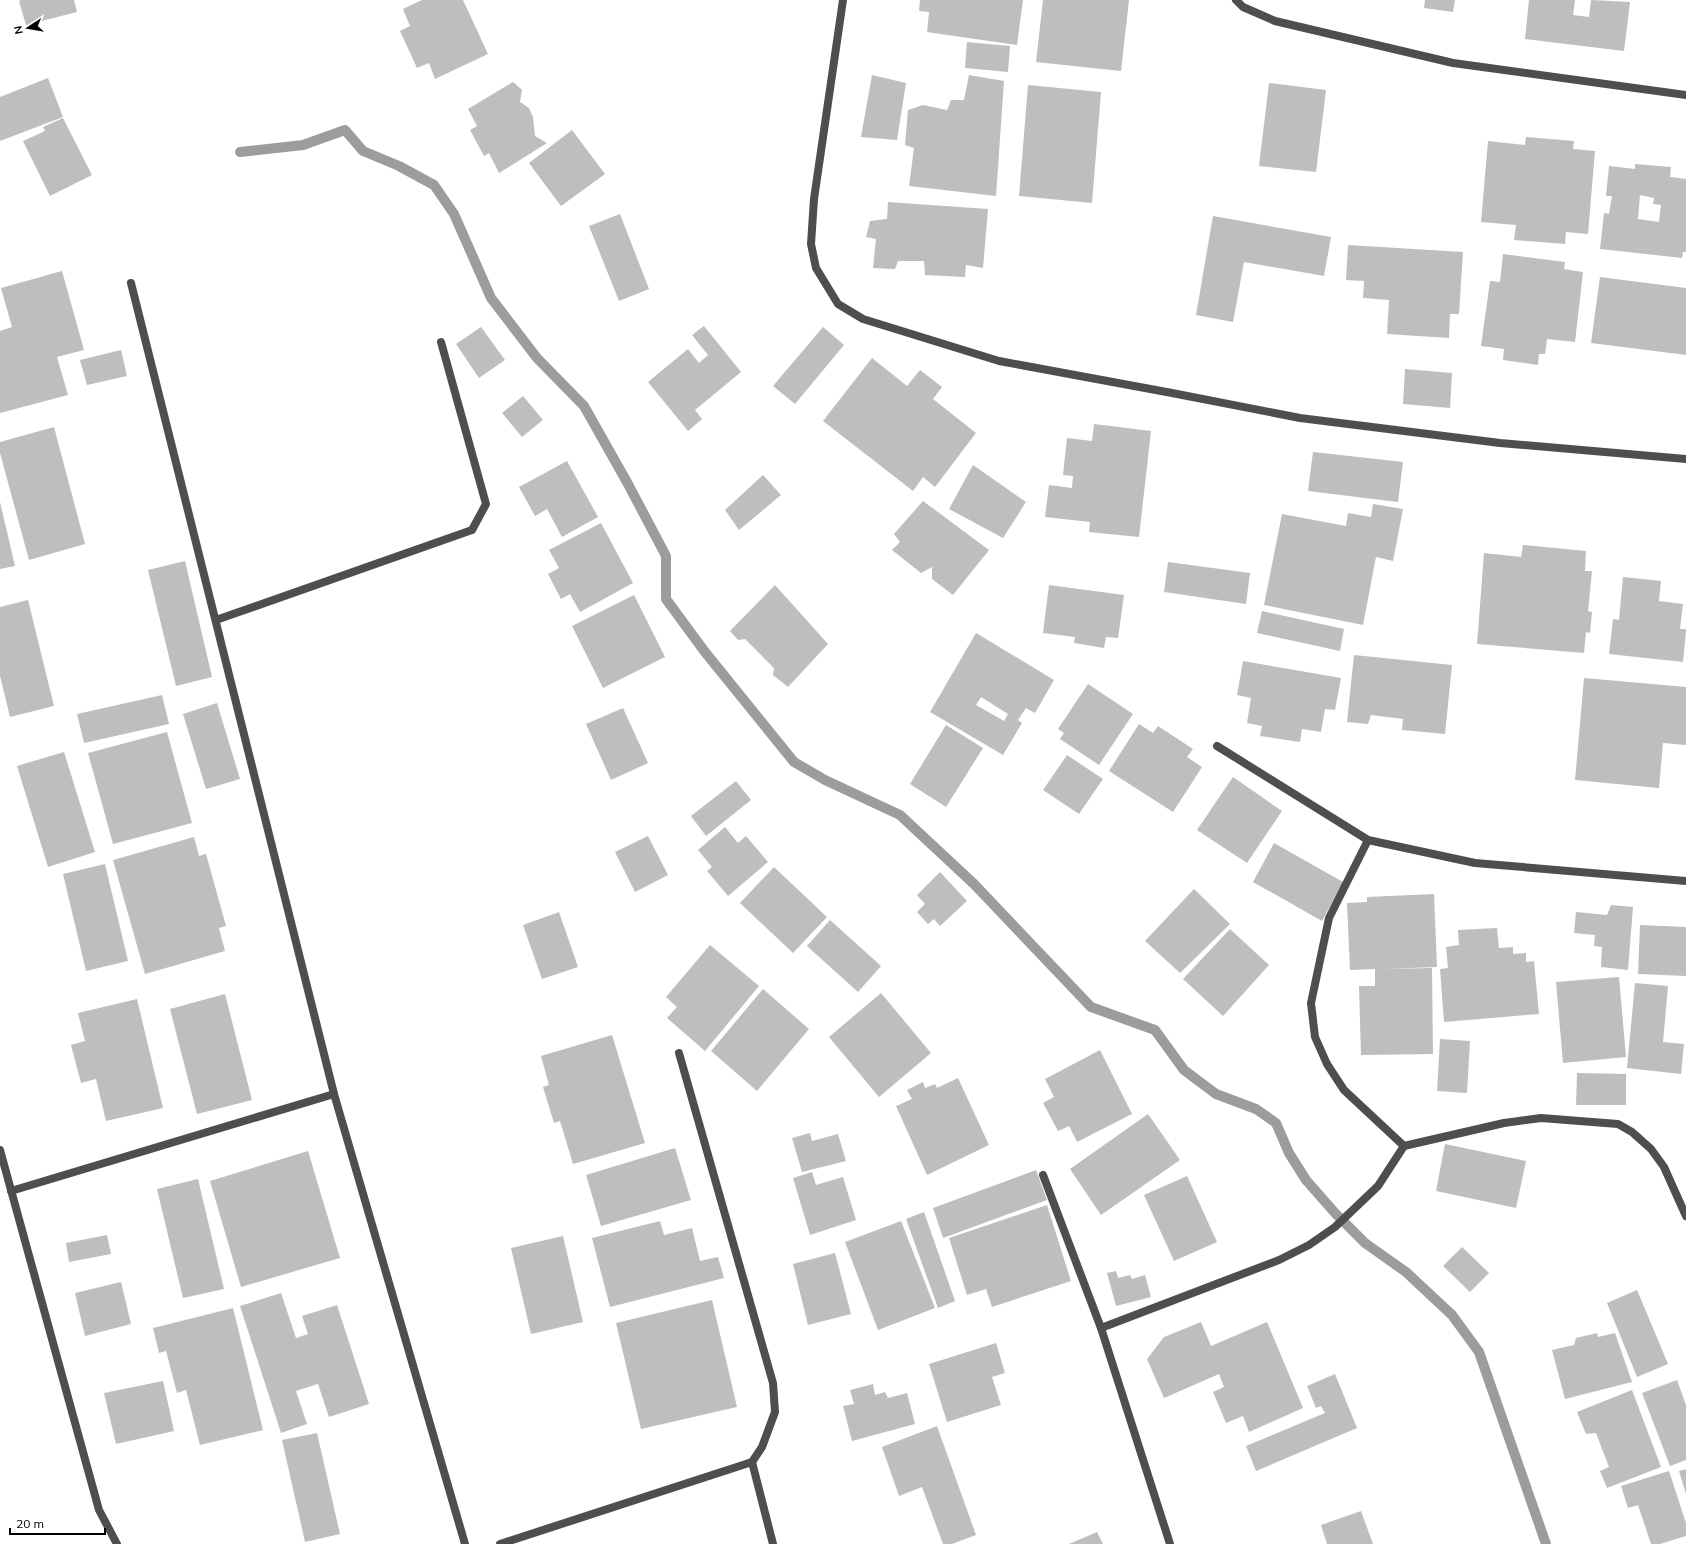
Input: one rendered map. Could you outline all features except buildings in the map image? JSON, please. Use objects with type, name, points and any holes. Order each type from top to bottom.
[{"type":"street","points":[[843,0],[814,199],[811,244],[816,268],[838,304],[863,319],[999,361],[1164,391],[1300,418],[1500,443],[1686,459]]},
{"type":"street","points":[[1236,0],[1243,6],[1275,21],[1453,63],[1686,95]]},
{"type":"street","points":[[131,283],[334,1094],[465,1544]]},
{"type":"street","points":[[216,620],[472,530],[486,504],[441,342]]},
{"type":"street","points":[[1217,746],[1368,840],[1475,863],[1686,881]]},
{"type":"street","points":[[1368,840],[1329,918],[1311,1003],[1315,1037],[1327,1064],[1344,1090],[1404,1146]]},
{"type":"street","points":[[500,1544],[752,1462],[762,1447],[774,1412],[773,1383],[680,1053]]},
{"type":"street","points":[[11,1191],[334,1094]]},
{"type":"street","points":[[1101,1328],[1279,1260],[1309,1245],[1335,1227],[1378,1186],[1404,1146],[1504,1123],[1541,1118],[1618,1124],[1632,1132],[1646,1145],[1664,1167],[1686,1216]]},
{"type":"street","points":[[0,1150],[99,1510],[117,1544]]},
{"type":"street","points":[[1043,1175],[1101,1328],[1170,1544]]},
{"type":"street","points":[[752,1462],[773,1544]]},
{"type":"waterway","points":[[240,152],[303,145],[345,130],[363,151],[399,166],[434,185],[454,214],[491,298],[537,358],[584,406],[628,484],[666,556],[666,599],[705,652],[794,762],[825,780],[900,815],[974,884],[1091,1007],[1155,1030],[1184,1070],[1216,1094],[1256,1109],[1276,1123],[1289,1153],[1306,1180],[1335,1213],[1365,1243],[1406,1272],[1452,1315],[1479,1352],[1546,1544]]}]
